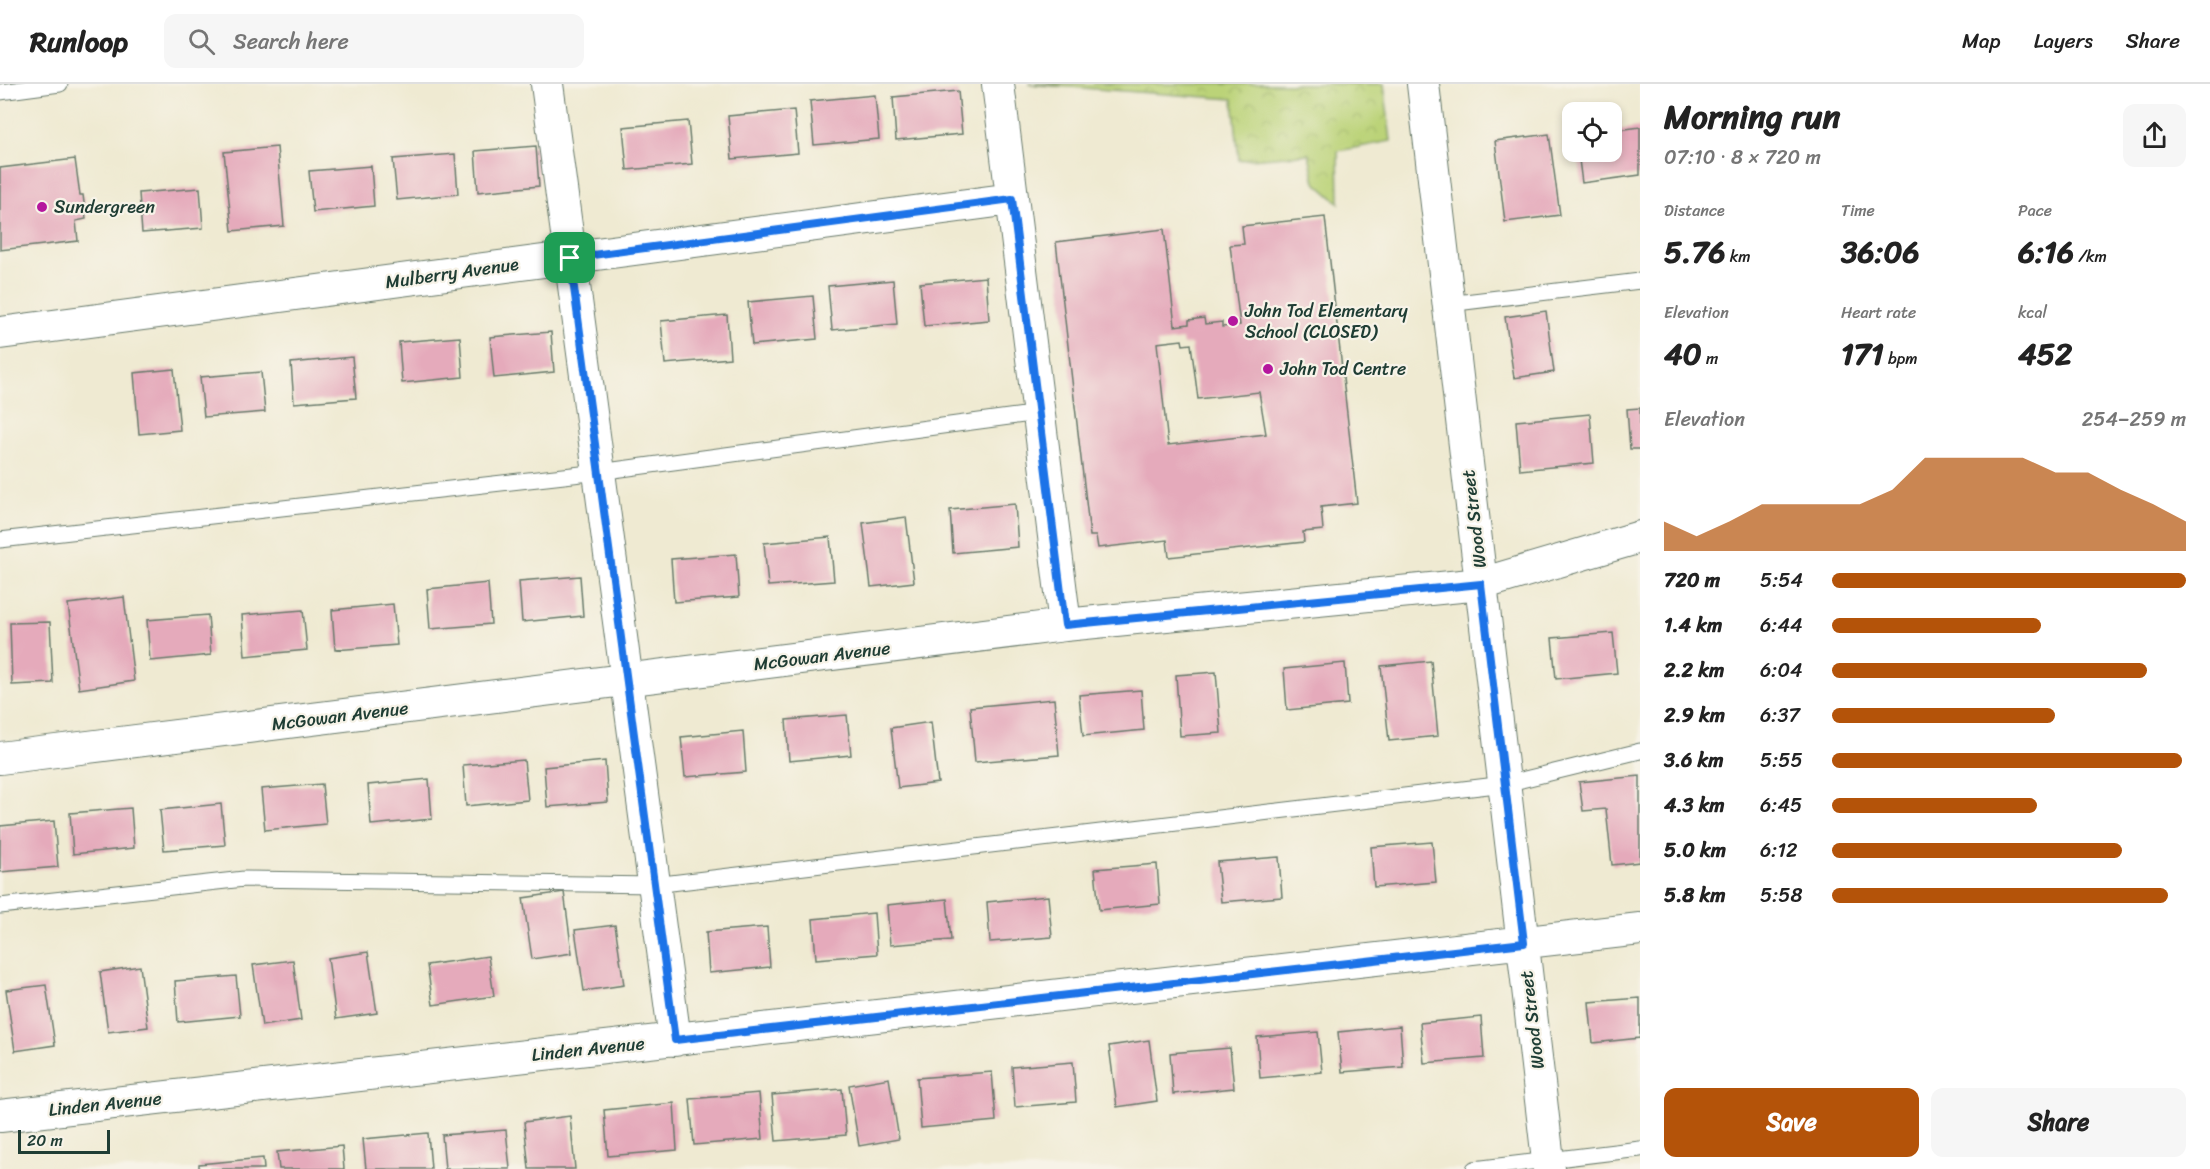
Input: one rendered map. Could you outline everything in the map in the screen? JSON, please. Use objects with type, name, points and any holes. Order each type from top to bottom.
[{"type":"street","points":[[547,84],[675,1040]]},
{"type":"street","points":[[998,84],[1065,625]]},
{"type":"street","name":"Wood Street","points":[[1424,84],[1549,1165]]},
{"type":"street","name":"Mulberry Avenue","points":[[0,333],[1012,199]]},
{"type":"street","name":"McGowan Avenue","points":[[0,758],[1065,625],[1481,584],[1640,537]]},
{"type":"street","name":"Linden Avenue","points":[[0,1116],[1640,929]]},
{"type":"lane","points":[[0,92],[60,84]]},
{"type":"lane","points":[[1448,304],[1640,281]]},
{"type":"lane","points":[[0,540],[599,472],[1038,413]]},
{"type":"lane","points":[[0,906],[244,879],[654,885],[1505,784],[1640,751]]},
{"type":"lane","points":[[1474,1169],[1549,1165],[1640,1149]]},
{"type":"green space","points":[[1028,84],[1384,84],[1391,141],[1338,151],[1339,203],[1315,182],[1309,154],[1239,160],[1233,99]]},
{"type":"building","points":[[958,91],[962,134],[896,140],[893,97]]},
{"type":"building","points":[[875,95],[879,139],[814,145],[810,101]]},
{"type":"building","points":[[794,110],[798,153],[732,159],[728,116]]},
{"type":"building","points":[[688,121],[692,164],[627,170],[623,127]]},
{"type":"building","points":[[1640,127],[1640,175],[1582,183],[1579,162],[1622,162],[1622,129]]},
{"type":"building","points":[[1549,134],[1560,215],[1505,222],[1495,141]]},
{"type":"building","points":[[536,146],[539,186],[478,192],[475,151]]},
{"type":"building","points":[[277,147],[284,226],[232,231],[224,152]]},
{"type":"building","points":[[455,154],[458,194],[397,200],[393,159]]},
{"type":"building","name":"Sundergreen","points":[[75,159],[86,219],[76,221],[78,241],[0,250],[0,168]]},
{"type":"building","points":[[371,166],[374,206],[313,212],[309,171]]},
{"type":"building","points":[[200,188],[203,228],[142,233],[139,193]]},
{"type":"building","name":"John Tod Centre","points":[[1325,217],[1357,503],[1321,507],[1323,530],[1303,532],[1304,542],[1169,557],[1167,540],[1098,548],[1096,536],[1090,536],[1056,242],[1164,229],[1175,326],[1189,324],[1189,320],[1204,318],[1205,324],[1222,322],[1222,327],[1240,325],[1230,245],[1244,244],[1242,226]],"holes":[[[1182,340],[1183,345],[1191,344],[1198,399],[1259,392],[1266,434],[1168,445],[1157,343]]]},
{"type":"building","points":[[986,277],[989,320],[924,326],[920,283]]},
{"type":"building","points":[[893,280],[897,324],[832,330],[828,286]]},
{"type":"building","points":[[813,296],[817,339],[752,345],[748,302]]},
{"type":"building","points":[[1546,311],[1554,372],[1514,378],[1505,317]]},
{"type":"building","points":[[727,315],[730,358],[665,364],[661,321]]},
{"type":"building","points":[[551,332],[554,372],[494,378],[490,337]]},
{"type":"building","points":[[460,337],[463,377],[402,383],[399,342]]},
{"type":"building","points":[[352,357],[356,398],[294,403],[291,363]]},
{"type":"building","points":[[174,369],[180,430],[139,434],[134,373]]},
{"type":"building","points":[[261,372],[265,412],[204,417],[200,377]]},
{"type":"building","points":[[1640,408],[1640,449],[1630,449],[1627,409]]},
{"type":"building","points":[[1590,414],[1594,463],[1520,470],[1516,421]]},
{"type":"building","points":[[1015,504],[1018,547],[953,553],[950,510]]},
{"type":"building","points":[[906,517],[914,582],[871,587],[863,523]]},
{"type":"building","points":[[830,537],[834,581],[768,586],[764,543]]},
{"type":"building","points":[[736,554],[739,597],[674,602],[671,559]]},
{"type":"building","points":[[580,576],[583,616],[522,622],[519,581]]},
{"type":"building","points":[[488,583],[491,624],[430,629],[427,589]]},
{"type":"building","points":[[124,597],[134,681],[79,689],[68,604]]},
{"type":"building","points":[[393,604],[397,645],[335,650],[332,610]]},
{"type":"building","points":[[303,610],[307,650],[245,656],[242,615]]},
{"type":"building","points":[[208,615],[211,655],[150,661],[147,620]]},
{"type":"building","points":[[50,622],[53,683],[12,685],[10,623]]},
{"type":"building","points":[[1613,633],[1617,673],[1556,679],[1552,638]]},
{"type":"building","points":[[1431,661],[1438,736],[1389,741],[1381,666]]},
{"type":"building","points":[[1345,663],[1348,704],[1287,710],[1284,669]]},
{"type":"building","points":[[1216,672],[1221,733],[1180,736],[1176,675]]},
{"type":"building","points":[[1141,690],[1144,730],[1083,736],[1079,695]]},
{"type":"building","points":[[1054,699],[1059,755],[975,762],[970,707]]},
{"type":"building","points":[[847,715],[851,755],[789,761],[786,720]]},
{"type":"building","points":[[931,722],[938,783],[898,788],[891,728]]},
{"type":"building","points":[[743,731],[746,772],[685,777],[681,737]]},
{"type":"building","points":[[524,760],[528,800],[466,806],[463,765]]},
{"type":"building","points":[[605,761],[608,802],[547,807],[544,767]]},
{"type":"building","points":[[1640,776],[1640,862],[1612,865],[1606,809],[1583,811],[1579,782]]},
{"type":"building","points":[[429,779],[432,819],[371,825],[368,785]]},
{"type":"building","points":[[322,784],[326,824],[265,830],[261,789]]},
{"type":"building","points":[[221,804],[225,845],[164,850],[160,810]]},
{"type":"building","points":[[131,808],[134,848],[73,854],[70,813]]},
{"type":"building","points":[[54,821],[58,867],[0,872],[0,826]]},
{"type":"building","points":[[1432,842],[1436,882],[1374,887],[1371,847]]},
{"type":"building","points":[[1279,857],[1282,897],[1221,902],[1217,862]]},
{"type":"building","points":[[1157,864],[1160,904],[1099,910],[1095,869]]},
{"type":"building","points":[[564,892],[572,953],[532,959],[523,898]]},
{"type":"building","points":[[1048,896],[1052,937],[990,942],[987,902]]},
{"type":"building","points":[[947,899],[951,940],[890,945],[887,905]]},
{"type":"building","points":[[874,913],[877,954],[816,959],[813,919]]},
{"type":"building","points":[[615,925],[624,985],[584,991],[575,930]]},
{"type":"building","points":[[767,927],[770,967],[709,973],[706,932]]},
{"type":"building","points":[[368,952],[377,1013],[336,1019],[328,958]]},
{"type":"building","points":[[488,956],[494,996],[433,1005],[427,965]]},
{"type":"building","points":[[293,960],[301,1020],[262,1026],[253,965]]},
{"type":"building","points":[[140,966],[148,1027],[108,1032],[100,972]]},
{"type":"building","points":[[236,976],[240,1016],[178,1022],[175,981]]},
{"type":"building","points":[[46,985],[55,1045],[15,1051],[6,990]]},
{"type":"building","points":[[1640,998],[1640,1038],[1593,1043],[1589,1002]]},
{"type":"building","points":[[1481,1017],[1484,1058],[1424,1063],[1420,1023]]},
{"type":"building","points":[[1400,1026],[1403,1067],[1342,1072],[1338,1032]]},
{"type":"building","points":[[1318,1032],[1322,1072],[1260,1078],[1257,1037]]},
{"type":"building","points":[[1149,1040],[1157,1101],[1117,1107],[1109,1046]]},
{"type":"building","points":[[1230,1048],[1234,1088],[1173,1094],[1170,1053]]},
{"type":"building","points":[[1073,1062],[1076,1102],[1015,1107],[1012,1067]]},
{"type":"building","points":[[992,1072],[996,1121],[921,1128],[917,1078]]},
{"type":"building","points":[[889,1078],[899,1139],[859,1146],[849,1085]]},
{"type":"building","points":[[842,1089],[846,1135],[776,1141],[772,1095]]},
{"type":"building","points":[[759,1093],[763,1139],[694,1145],[690,1099]]},
{"type":"building","points":[[674,1103],[677,1150],[608,1156],[604,1110]]},
{"type":"building","points":[[570,1116],[575,1169],[529,1169],[524,1122]]},
{"type":"building","points":[[506,1130],[510,1169],[445,1169],[442,1135]]},
{"type":"building","points":[[428,1133],[431,1169],[366,1169],[363,1139]]},
{"type":"building","points":[[342,1146],[344,1169],[279,1169],[277,1152]]},
{"type":"building","points":[[263,1158],[264,1169],[199,1169],[199,1164]]},
{"type":"place","name":"Sundergreen","points":[[42,207]]},
{"type":"place","name":"John Tod Elementary School (CLOSED)","points":[[1233,321]]},
{"type":"place","name":"John Tod Centre","points":[[1268,369]]},
{"type":"route","points":[[1012,199],[1065,625],[1481,584],[1524,943],[675,1040],[570,258],[1012,199]]}]
